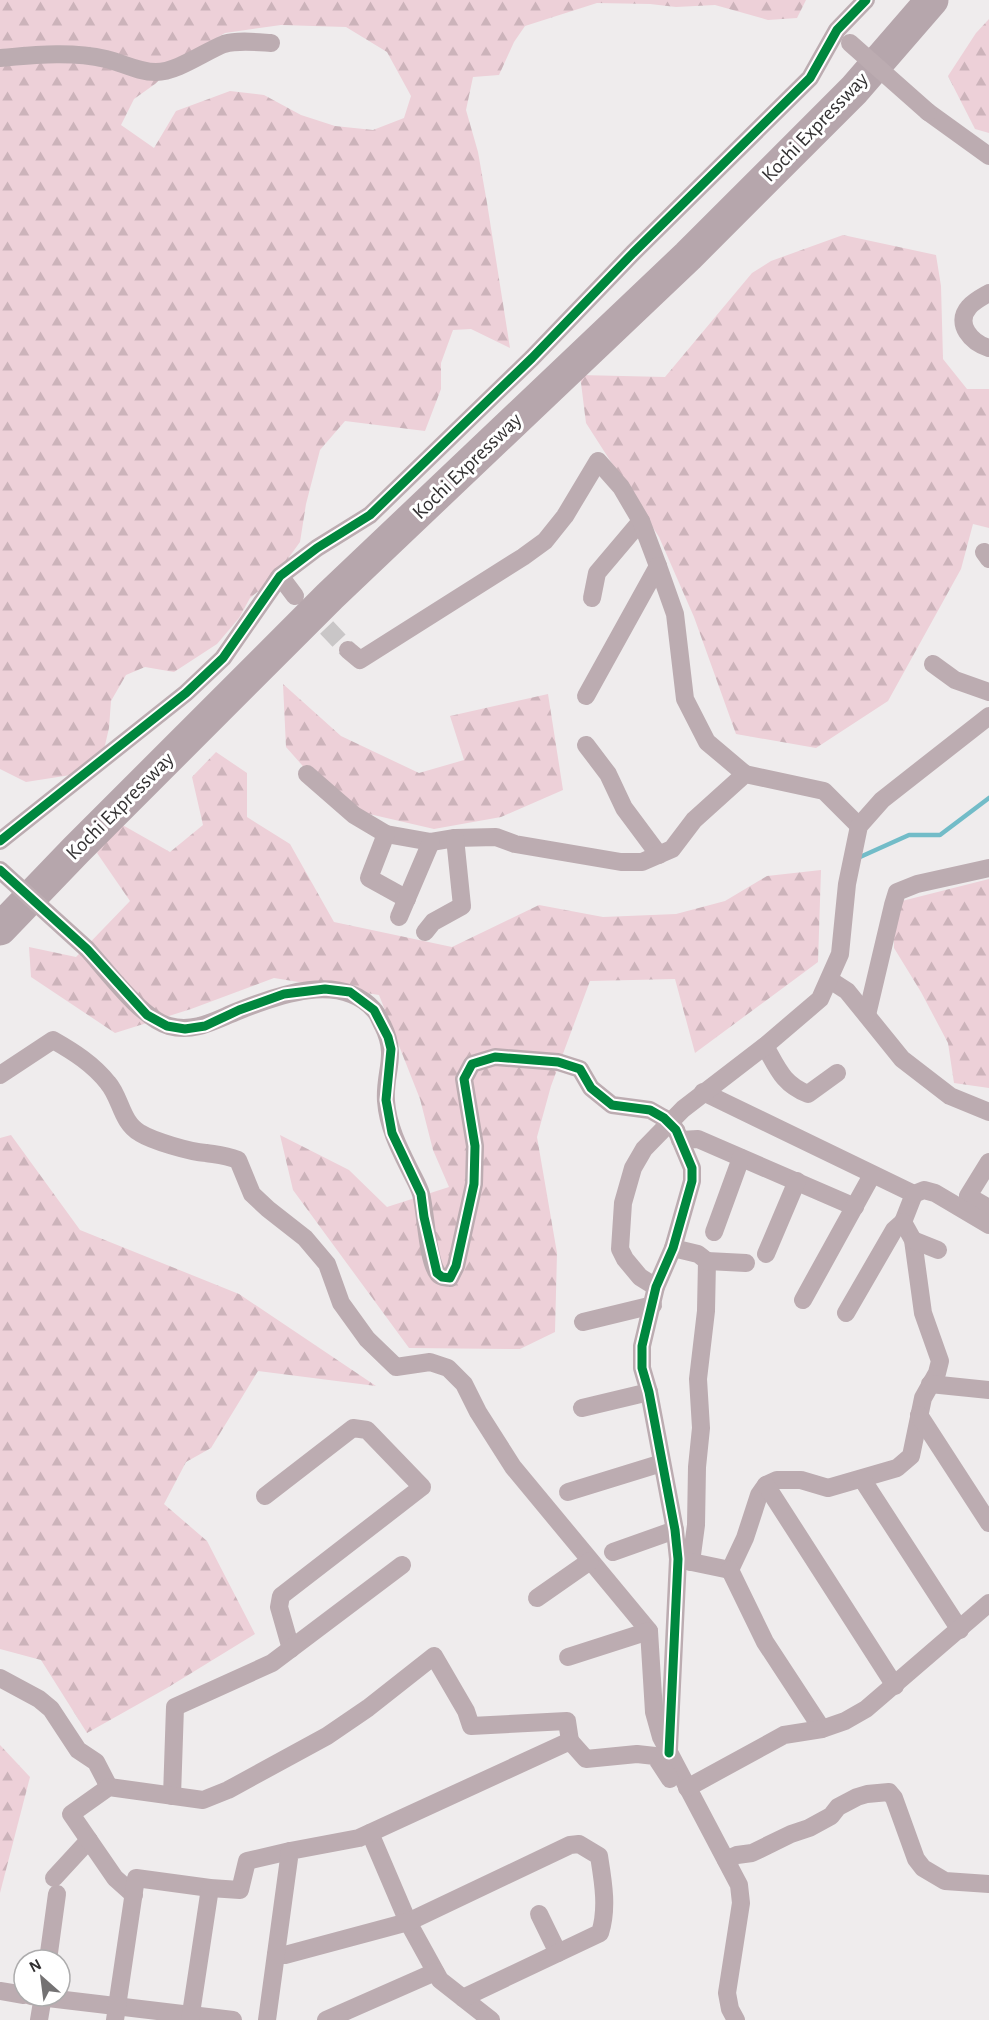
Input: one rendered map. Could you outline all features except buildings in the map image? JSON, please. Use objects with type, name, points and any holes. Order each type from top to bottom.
[{"type":"highway","name":"Kochi Expressway","points":[[0,912],[111,797],[342,566],[709,215],[917,0]]},
{"type":"highway","name":"Kochi Expressway","points":[[0,929],[330,597],[688,256],[854,90],[932,0]]},
{"type":"street","points":[[0,841],[186,693],[223,658],[280,576],[317,548],[370,515],[532,358],[633,253],[810,78],[837,30],[866,0]]},
{"type":"street","points":[[837,30],[928,112],[989,156]]},
{"type":"street","points":[[0,58],[54,54],[106,59],[155,72],[167,70],[227,44],[271,43]]},
{"type":"street","points":[[989,292],[968,308],[963,317],[969,336],[975,343],[989,348]]},
{"type":"street","points":[[348,650],[360,660],[545,541],[565,516],[598,462],[621,487],[641,521],[675,614],[685,699],[707,742],[745,774],[824,791],[859,826]]},
{"type":"street","points":[[592,598],[597,573],[641,521]]},
{"type":"street","points":[[586,696],[658,566]]},
{"type":"street","points":[[280,576],[296,596]]},
{"type":"street","points":[[933,664],[955,680],[989,692]]},
{"type":"street","points":[[655,1296],[625,1259],[620,1249],[623,1203],[633,1168],[644,1149],[682,1109],[765,1046],[820,999],[840,954],[847,884],[859,826],[882,800],[989,716]]},
{"type":"street","points":[[586,745],[608,774],[624,808],[658,855]]},
{"type":"street","points":[[307,774],[354,815],[386,834],[431,842],[455,838],[496,837],[515,844],[621,862],[642,862],[672,849],[694,820],[745,774]]},
{"type":"street","points":[[386,834],[369,878],[407,899]]},
{"type":"street","points":[[425,932],[433,922],[462,906],[455,838]]},
{"type":"street","points":[[399,917],[431,842]]},
{"type":"street","points":[[867,1015],[897,892],[917,884],[989,868]]},
{"type":"street","points":[[0,870],[87,949],[147,1015],[167,1026],[185,1029],[204,1026],[239,1010],[284,994],[325,989],[350,992],[374,1010],[388,1037],[391,1049],[386,1100],[392,1133],[421,1194],[432,1254],[437,1273],[442,1277],[450,1278],[456,1266],[474,1184],[476,1146],[464,1079],[472,1064],[495,1057],[558,1062],[580,1069],[591,1088],[612,1105],[650,1110],[673,1129],[855,1207]]},
{"type":"street","points":[[830,980],[847,991],[902,1059],[950,1096],[989,1112]]},
{"type":"street","points":[[0,1075],[54,1040],[81,1056],[110,1084],[128,1123],[140,1133],[174,1145],[205,1153],[222,1154],[238,1160],[252,1194],[305,1238],[327,1264],[341,1303],[366,1339],[396,1367],[430,1362],[448,1368],[465,1384],[478,1412],[513,1467],[649,1631],[654,1712],[661,1737],[739,1885],[741,1903],[727,1993],[730,2009],[736,2020]]},
{"type":"street","points":[[765,1046],[781,1076],[793,1088],[808,1094],[837,1073]]},
{"type":"street","points":[[703,1092],[914,1194],[924,1190],[935,1193],[989,1225]]},
{"type":"street","points":[[673,1129],[692,1168],[692,1181],[673,1248],[655,1296],[642,1346],[642,1368],[649,1392],[675,1530],[685,1561]]},
{"type":"street","points":[[714,1232],[741,1158]]},
{"type":"street","points":[[989,1162],[968,1196],[989,1208]]},
{"type":"street","points":[[803,1300],[872,1175]]},
{"type":"street","points":[[766,1254],[797,1181]]},
{"type":"street","points":[[846,1313],[894,1230],[903,1222],[914,1194]]},
{"type":"street","points":[[730,1570],[745,1538],[759,1495],[766,1485],[777,1480],[801,1480],[828,1488],[897,1468],[911,1456],[923,1398],[937,1373],[940,1361],[923,1313],[913,1240],[903,1222]]},
{"type":"street","points":[[913,1240],[938,1250]]},
{"type":"street","points":[[673,1248],[698,1254],[707,1261],[746,1263]]},
{"type":"street","points":[[669,1753],[685,1561],[696,1526],[697,1467],[701,1428],[698,1379],[706,1311],[707,1261]]},
{"type":"street","points":[[583,1322],[655,1296]]},
{"type":"street","points":[[930,1384],[989,1390]]},
{"type":"street","points":[[582,1408],[649,1392]]},
{"type":"street","points":[[919,1415],[989,1523]]},
{"type":"street","points":[[265,1496],[353,1428],[367,1430],[422,1487],[281,1596],[279,1607],[291,1649]]},
{"type":"street","points":[[568,1492],[662,1463]]},
{"type":"street","points":[[862,1479],[960,1630]]},
{"type":"street","points":[[766,1485],[895,1686]]},
{"type":"street","points":[[613,1552],[675,1530]]},
{"type":"street","points":[[537,1598],[590,1561]]},
{"type":"street","points":[[685,1561],[730,1570]]},
{"type":"street","points":[[172,1796],[175,1707],[272,1663],[402,1565]]},
{"type":"street","points":[[730,1570],[765,1642],[822,1729]]},
{"type":"street","points":[[134,1895],[115,1878],[71,1814],[109,1787],[203,1800],[228,1790],[327,1737],[434,1656],[466,1711],[471,1726],[567,1721],[570,1741],[586,1759],[637,1754],[655,1756],[686,1806],[691,1795],[784,1736],[822,1729],[845,1721],[866,1709],[989,1603]]},
{"type":"street","points":[[568,1657],[649,1631]]},
{"type":"street","points":[[0,1678],[39,1699],[51,1709],[78,1750],[96,1762],[109,1787]]},
{"type":"street","points":[[116,2013],[136,1878],[240,1890],[247,1861],[359,1838],[570,1741]]},
{"type":"street","points":[[726,1860],[737,1855],[752,1853],[791,1833],[824,1821],[838,1807],[857,1797],[889,1792],[894,1798],[916,1859],[923,1868],[945,1881],[989,1884]]},
{"type":"street","points":[[370,1833],[408,1922],[440,1980],[491,2020]]},
{"type":"street","points":[[49,1948],[55,1886],[89,1840]]},
{"type":"street","points":[[276,1955],[285,1955],[408,1922],[570,1845],[579,1844],[599,1856],[605,1888],[600,1933],[463,1998]]},
{"type":"street","points":[[267,2020],[290,1851]]},
{"type":"street","points":[[191,2017],[210,1888]]},
{"type":"street","points":[[539,1914],[558,1953]]},
{"type":"street","points":[[326,2020],[435,1972]]},
{"type":"street","points":[[72,2004],[116,2013],[233,2020]]},
{"type":"green space","points":[[0,0],[806,0],[797,18],[768,20],[715,5],[676,7],[597,3],[525,26],[514,42],[499,75],[473,77],[466,110],[478,152],[510,348],[471,329],[453,330],[441,363],[441,389],[425,431],[345,421],[320,450],[306,504],[300,542],[274,578],[250,598],[239,618],[217,644],[174,672],[145,667],[126,675],[111,701],[109,728],[102,758],[77,774],[26,782],[0,769]],"holes":[[[281,25],[346,27],[387,52],[411,96],[404,118],[373,130],[335,126],[301,115],[264,95],[230,91],[176,111],[154,148],[121,125],[134,99],[155,84],[184,57],[225,33]]]},
{"type":"green space","points":[[989,19],[989,133],[975,129],[948,76],[976,33]]},
{"type":"green space","points":[[843,235],[936,255],[941,286],[943,359],[967,389],[989,389],[989,528],[973,524],[961,569],[888,701],[816,748],[736,734],[694,617],[659,537],[586,423],[580,375],[665,377],[752,273],[771,261]]},
{"type":"green space","points":[[283,684],[341,736],[419,773],[464,760],[450,716],[548,694],[563,790],[501,817],[434,829],[339,807],[286,747]]},
{"type":"green space","points":[[216,752],[247,773],[247,817],[290,844],[334,922],[452,947],[539,905],[603,917],[676,914],[725,901],[767,876],[821,870],[818,962],[695,1053],[675,979],[590,981],[551,1086],[537,1137],[557,1253],[555,1332],[520,1349],[409,1348],[293,1190],[280,1135],[349,1170],[387,1207],[449,1187],[433,1150],[420,1099],[379,995],[274,978],[191,1009],[115,1033],[31,977],[29,947],[76,957],[130,901],[97,853],[119,823],[170,852],[203,825],[192,777]]},
{"type":"green space","points":[[989,879],[989,1088],[954,1083],[948,1043],[894,948],[894,903]]},
{"type":"green space","points":[[11,1135],[80,1230],[239,1294],[376,1386],[258,1371],[211,1448],[186,1462],[164,1504],[207,1541],[255,1634],[167,1688],[87,1733],[41,1660],[0,1649],[0,1138]]},
{"type":"green space","points":[[0,1745],[30,1777],[0,1893]]},
{"type":"waterway","points":[[860,857],[909,835],[940,835],[989,798]]},
{"type":"tunnel","points":[[308,608],[348,650]]},
{"type":"cycle path","points":[[0,841],[186,693],[223,658],[280,576],[317,548],[370,515],[532,358],[633,253],[810,78],[837,30],[866,0]]},
{"type":"cycle path","points":[[0,870],[87,949],[147,1015],[167,1026],[185,1029],[205,1026],[239,1010],[284,994],[325,989],[350,992],[374,1010],[388,1037],[391,1049],[386,1100],[392,1133],[421,1194],[437,1273],[442,1277],[450,1278],[456,1266],[474,1184],[475,1146],[464,1079],[472,1064],[495,1057],[558,1062],[580,1069],[591,1088],[612,1105],[650,1110],[664,1118],[676,1130],[692,1168],[692,1181],[673,1248],[656,1287],[642,1346],[642,1368],[649,1392],[675,1530],[678,1559],[669,1753]]}]
